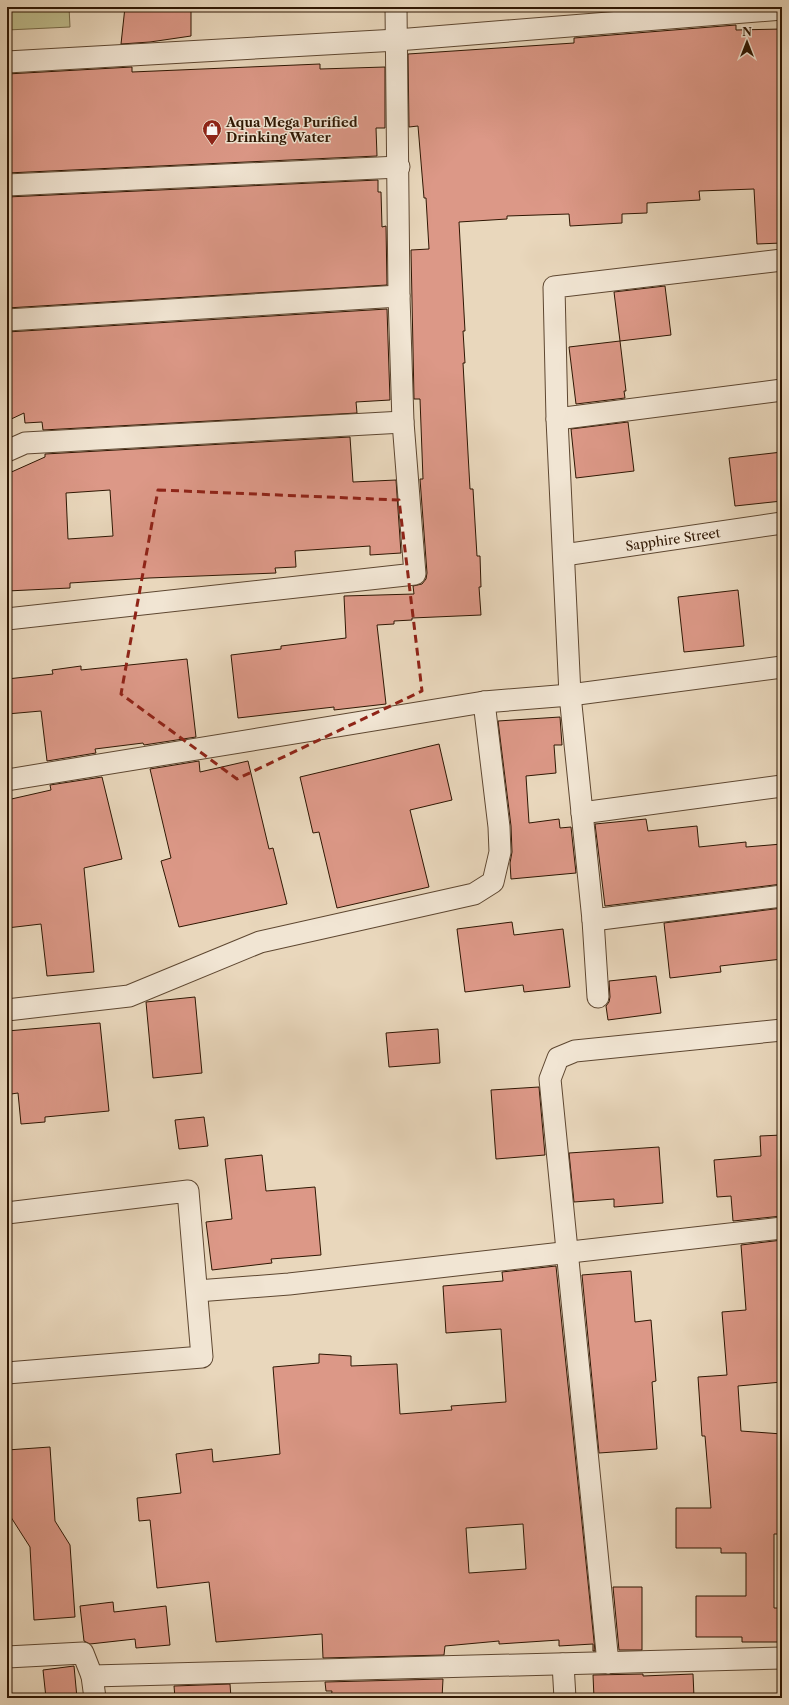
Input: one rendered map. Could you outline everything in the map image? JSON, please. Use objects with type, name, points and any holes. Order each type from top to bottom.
[{"type":"street","points":[[7,619],[415,574],[403,422],[399,296],[399,167],[396,7]]},
{"type":"street","points":[[7,62],[397,40],[782,9]]},
{"type":"street","points":[[7,185],[399,167]]},
{"type":"street","points":[[598,996],[593,920],[570,695],[557,419],[554,287],[782,260]]},
{"type":"street","points":[[7,320],[399,296]]},
{"type":"street","points":[[557,419],[782,390]]},
{"type":"street","points":[[7,451],[25,443],[403,422]]},
{"type":"street","name":"Sapphire Street","points":[[564,555],[782,523]]},
{"type":"street","points":[[7,780],[484,702],[570,695],[782,667]]},
{"type":"street","points":[[7,1010],[129,996],[260,942],[474,894],[493,882],[500,846],[484,702]]},
{"type":"street","points":[[582,813],[782,786]]},
{"type":"street","points":[[593,920],[782,896]]},
{"type":"street","points":[[608,1663],[550,1079],[558,1058],[574,1051],[782,1030]]},
{"type":"street","points":[[7,1213],[188,1191],[202,1357],[7,1373]]},
{"type":"street","points":[[197,1292],[289,1284],[567,1251],[782,1228]]},
{"type":"street","points":[[7,1657],[83,1653],[92,1676],[95,1698]]},
{"type":"street","points":[[92,1676],[782,1658]]},
{"type":"street","points":[[563,1664],[565,1698]]},
{"type":"highlighted area","points":[[158,490],[399,500],[422,691],[237,779],[121,694]]},
{"type":"shaded area","points":[[7,7],[69,7],[70,27],[7,30]]},
{"type":"building","points":[[125,7],[191,7],[191,36],[150,42],[121,44]]},
{"type":"building","points":[[736,25],[736,30],[782,29],[782,243],[757,244],[754,189],[699,191],[700,200],[647,203],[647,213],[622,214],[622,223],[570,226],[569,214],[507,216],[507,219],[459,222],[465,331],[463,331],[465,363],[463,363],[470,489],[473,489],[477,556],[480,556],[481,587],[479,587],[481,615],[412,618],[412,620],[394,621],[394,624],[377,625],[386,704],[334,710],[334,707],[238,718],[231,655],[281,649],[281,646],[346,638],[344,596],[414,594],[413,586],[422,584],[426,579],[427,573],[420,479],[423,479],[420,399],[414,399],[411,250],[429,249],[426,198],[424,198],[418,126],[409,127],[408,54],[574,43],[574,38]]},
{"type":"building","points":[[320,64],[320,69],[385,67],[385,128],[376,128],[377,156],[7,173],[7,74],[132,67],[132,72]]},
{"type":"building","points":[[378,180],[378,192],[381,192],[382,227],[386,226],[387,285],[7,308],[7,197]]},
{"type":"building","points":[[665,286],[671,335],[620,341],[614,292]]},
{"type":"building","points":[[387,309],[390,400],[356,402],[357,413],[43,430],[42,422],[25,423],[24,413],[7,421],[7,332]]},
{"type":"building","points":[[620,341],[626,391],[624,391],[625,398],[576,404],[569,347]]},
{"type":"building","points":[[628,422],[634,471],[576,478],[571,429]]},
{"type":"building","points":[[350,437],[353,482],[396,480],[401,553],[370,555],[370,546],[295,551],[296,567],[275,568],[276,573],[70,583],[70,588],[7,591],[7,474],[45,457],[45,454]],"holes":[[[110,490],[113,536],[68,539],[66,493]]]},
{"type":"building","points":[[782,452],[782,501],[735,506],[729,458]]},
{"type":"building","points":[[738,590],[744,646],[684,652],[678,597]]},
{"type":"building","points":[[187,659],[196,737],[144,745],[143,743],[95,749],[96,753],[47,761],[41,711],[7,714],[7,679],[53,674],[52,670],[81,666],[81,670]]},
{"type":"building","points":[[560,717],[562,745],[554,745],[556,773],[526,776],[529,823],[559,819],[560,828],[571,827],[576,873],[511,879],[511,826],[498,721]]},
{"type":"building","points":[[439,744],[452,800],[410,810],[429,887],[337,908],[319,832],[313,833],[300,777]]},
{"type":"building","points":[[199,761],[200,772],[248,761],[269,849],[273,848],[287,904],[179,927],[161,861],[171,858],[150,769]]},
{"type":"building","points":[[102,777],[122,859],[84,868],[94,972],[47,976],[41,924],[7,928],[7,800],[51,790],[50,785]]},
{"type":"building","points":[[646,819],[648,831],[697,826],[699,847],[746,842],[746,847],[782,844],[782,884],[605,906],[595,824]]},
{"type":"building","points":[[782,908],[782,959],[720,966],[721,972],[670,978],[664,923]]},
{"type":"building","points":[[512,922],[514,935],[563,929],[570,987],[524,992],[523,985],[465,992],[457,929]]},
{"type":"building","points":[[656,976],[661,1013],[608,1020],[606,1006],[610,997],[609,981]]},
{"type":"building","points":[[195,997],[202,1073],[153,1078],[146,1002]]},
{"type":"building","points":[[100,1023],[109,1111],[45,1117],[45,1122],[21,1124],[18,1093],[11,1094],[7,1054],[7,1031]]},
{"type":"building","points":[[438,1029],[440,1063],[389,1067],[386,1033]]},
{"type":"building","points":[[539,1087],[545,1155],[496,1159],[491,1090]]},
{"type":"building","points":[[204,1117],[208,1146],[179,1149],[175,1120]]},
{"type":"building","points":[[782,1135],[782,1216],[733,1221],[731,1196],[717,1197],[714,1160],[761,1156],[760,1136]]},
{"type":"building","points":[[659,1147],[663,1203],[614,1207],[614,1199],[574,1202],[569,1153]]},
{"type":"building","points":[[262,1155],[266,1191],[315,1187],[321,1255],[271,1259],[272,1263],[212,1270],[206,1222],[232,1219],[225,1159]]},
{"type":"building","points":[[782,1240],[782,1382],[738,1386],[741,1431],[782,1434],[782,1534],[774,1534],[774,1608],[782,1608],[782,1642],[742,1642],[742,1637],[696,1637],[696,1596],[746,1596],[746,1553],[721,1553],[721,1548],[676,1548],[676,1508],[711,1508],[705,1436],[702,1436],[698,1377],[727,1375],[722,1312],[746,1310],[741,1245]]},
{"type":"building","points":[[556,1266],[595,1651],[593,1651],[593,1644],[559,1646],[559,1640],[499,1644],[499,1641],[445,1646],[444,1655],[323,1658],[322,1634],[216,1642],[209,1582],[157,1588],[150,1520],[139,1521],[137,1498],[181,1493],[176,1454],[212,1449],[213,1462],[280,1454],[273,1367],[319,1363],[319,1354],[351,1356],[351,1366],[397,1364],[400,1414],[452,1410],[451,1406],[506,1402],[501,1329],[446,1333],[443,1286],[503,1281],[502,1272]],"holes":[[[523,1524],[526,1569],[469,1573],[466,1528]]]},
{"type":"building","points":[[631,1271],[635,1322],[651,1320],[656,1381],[652,1382],[657,1449],[599,1453],[582,1275]]},
{"type":"building","points":[[50,1447],[55,1521],[70,1545],[75,1617],[34,1620],[30,1547],[7,1511],[7,1450]]},
{"type":"building","points":[[613,1587],[642,1587],[642,1650],[619,1650]]},
{"type":"building","points":[[113,1602],[114,1612],[166,1606],[170,1645],[136,1648],[135,1639],[90,1644],[84,1641],[80,1606]]},
{"type":"building","points":[[74,1666],[77,1698],[46,1698],[43,1670]]},
{"type":"building","points":[[643,1674],[643,1676],[693,1674],[694,1697],[594,1698],[593,1675]]},
{"type":"building","points":[[443,1679],[442,1698],[331,1698],[332,1691],[326,1691],[325,1682]]},
{"type":"building","points":[[230,1684],[231,1698],[175,1698],[174,1686]]},
{"type":"place","name":"Aqua Mega Purified Drinking Water","points":[[212,146]]}]
